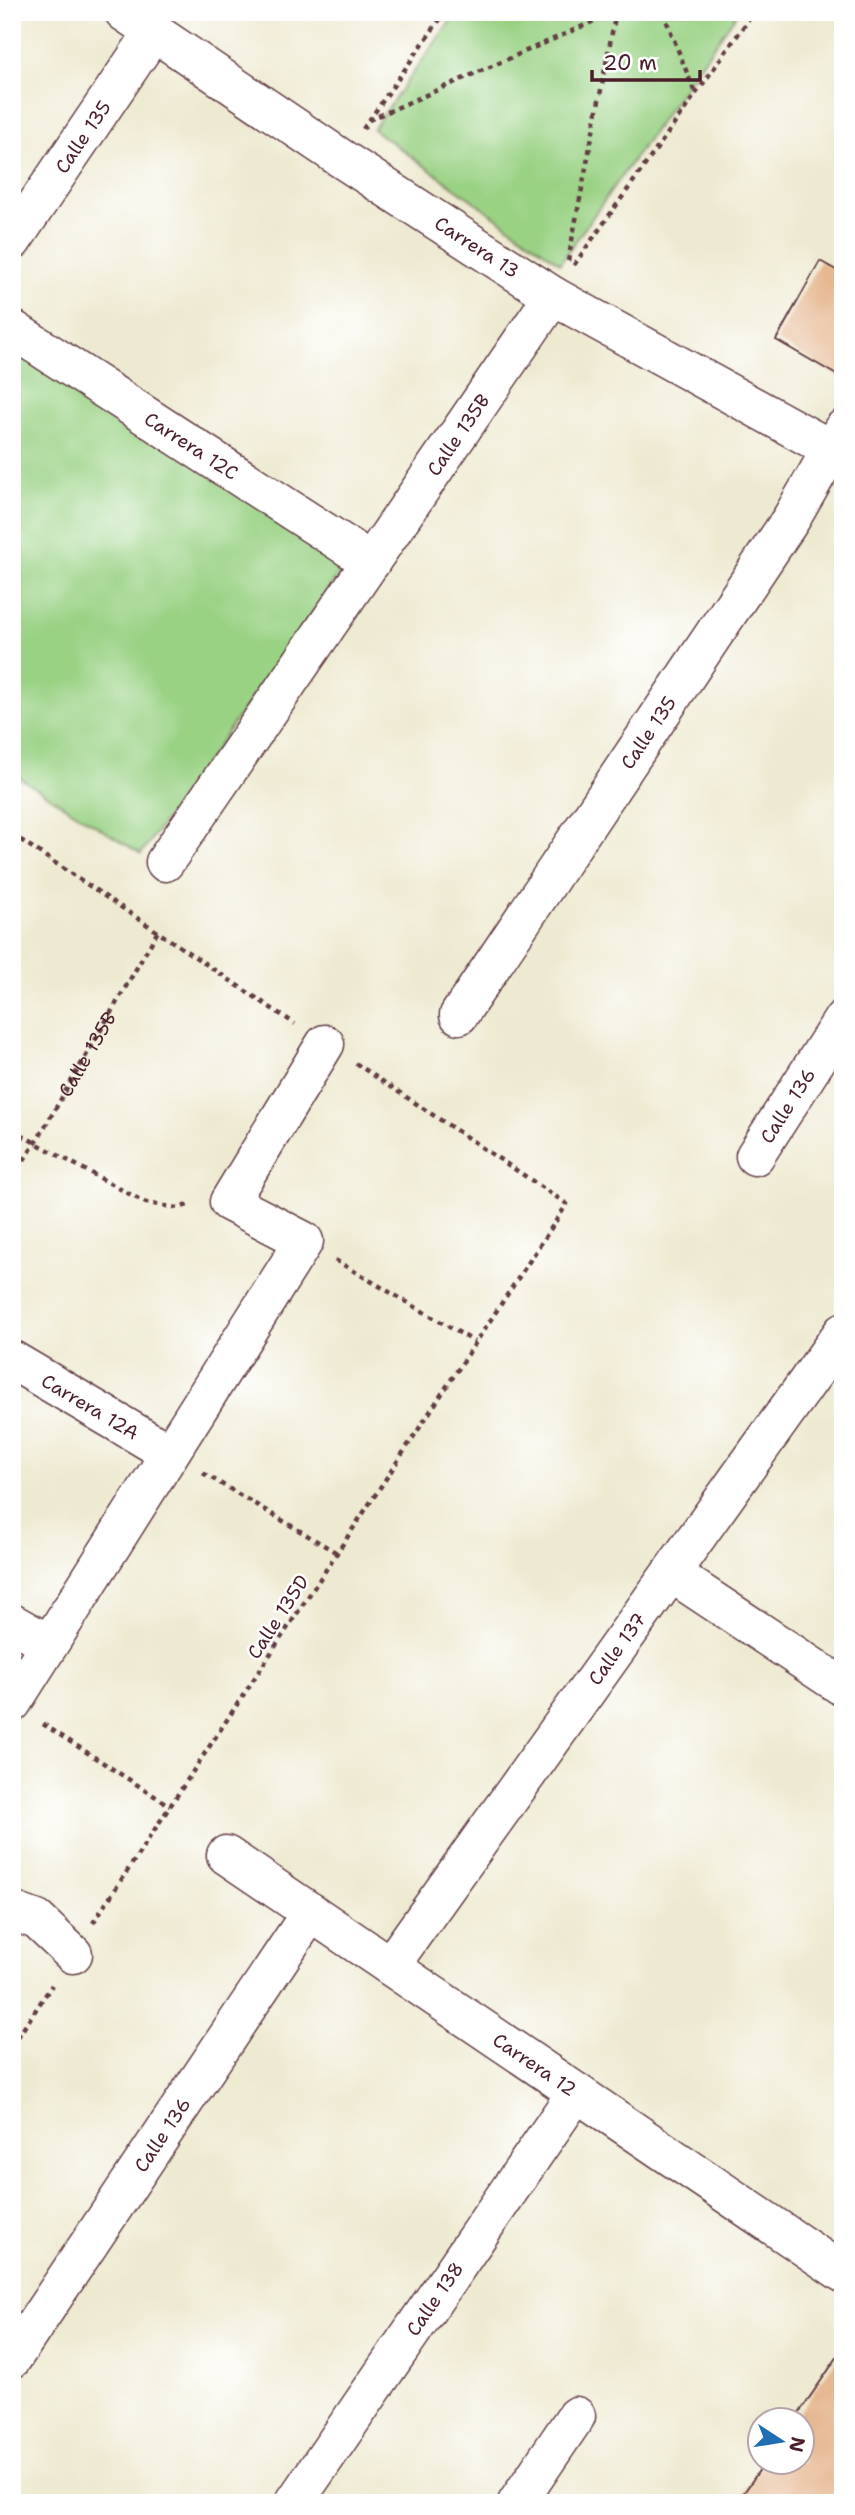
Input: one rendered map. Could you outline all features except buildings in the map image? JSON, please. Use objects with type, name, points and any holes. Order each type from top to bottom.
[{"type":"street","name":"Carrera 13","points":[[139,23],[342,159],[558,287],[839,444]]},
{"type":"street","name":"Calle 135","points":[[12,241],[139,23]]},
{"type":"street","name":"Calle 135B","points":[[165,862],[558,287]]},
{"type":"street","name":"Carrera 12C","points":[[12,329],[371,562]]},
{"type":"street","name":"Calle 135","points":[[459,1015],[839,444]]},
{"type":"street","name":"Calle 136","points":[[755,1156],[843,1019]]},
{"type":"street","points":[[24,1711],[49,1644],[304,1241],[229,1202],[325,1044]]},
{"type":"street","name":"Calle 137","points":[[390,1966],[843,1332]]},
{"type":"street","name":"Carrera 12A","points":[[12,1360],[169,1453]]},
{"type":"street","points":[[671,1573],[843,1687]]},
{"type":"street","points":[[12,1623],[49,1644]]},
{"type":"street","name":"Carrera 12","points":[[226,1854],[843,2273]]},
{"type":"street","points":[[12,1911],[37,1920],[73,1954]]},
{"type":"street","name":"Calle 136","points":[[12,2359],[311,1912]]},
{"type":"street","name":"Calle 138","points":[[294,2503],[576,2093]]},
{"type":"street","points":[[517,2503],[576,2416]]},
{"type":"path","points":[[342,159],[445,12]]},
{"type":"path","points":[[369,120],[615,12]]},
{"type":"path","points":[[558,287],[615,12]]},
{"type":"path","points":[[663,12],[695,93]]},
{"type":"path","points":[[558,287],[754,12]]},
{"type":"path","points":[[12,834],[325,1044]]},
{"type":"path","name":"Calle 135B","points":[[12,1177],[35,1144],[158,931]]},
{"type":"path","name":"Calle 135D","points":[[12,2046],[567,1204],[325,1044]]},
{"type":"path","points":[[12,1130],[146,1203],[179,1208],[207,1200],[229,1202]]},
{"type":"path","points":[[304,1241],[475,1342]]},
{"type":"path","points":[[169,1453],[337,1553]]},
{"type":"path","points":[[24,1711],[170,1806]]},
{"type":"green space","points":[[457,12],[738,12],[560,263],[373,129]]},
{"type":"green space","points":[[12,339],[347,563],[141,854],[12,773]]}]
